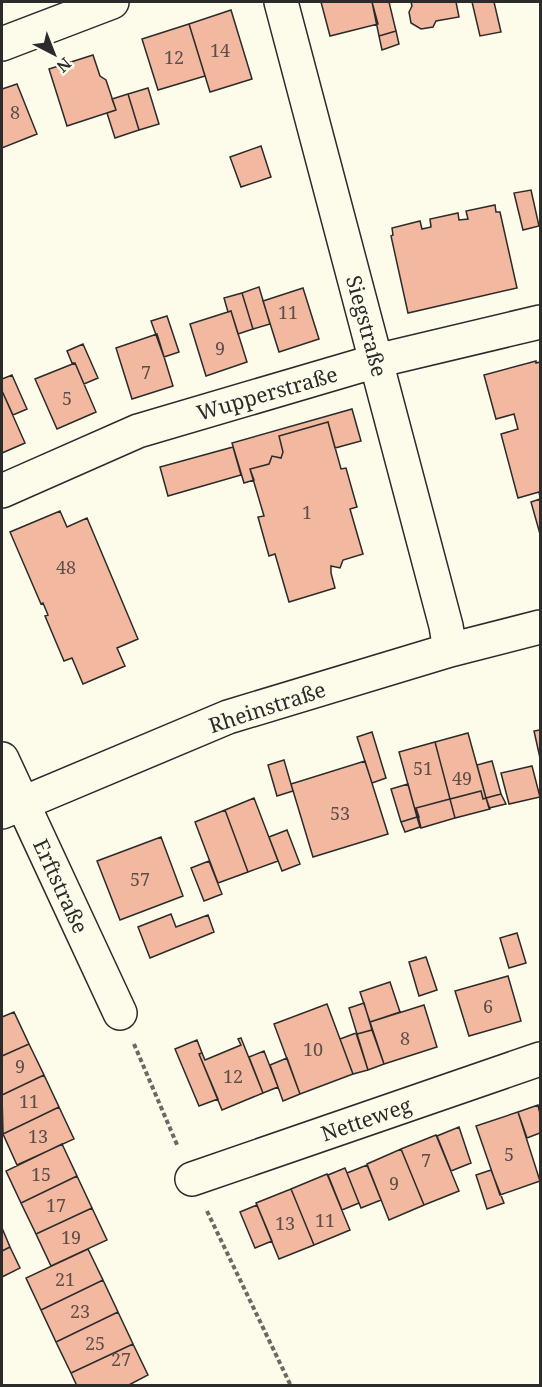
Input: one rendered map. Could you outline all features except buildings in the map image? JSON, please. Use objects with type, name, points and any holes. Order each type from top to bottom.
[{"type":"street","points":[[2,44],[112,2]]},
{"type":"street","name":"Siegstraße","points":[[281,2],[446,626],[450,650]]},
{"type":"street","name":"Wupperstraße","points":[[2,491],[138,431],[376,361],[540,322]]},
{"type":"street","name":"Rheinstraße","points":[[12,807],[228,717],[450,650],[540,627]]},
{"type":"street","name":"Erftstraße","points":[[2,759],[12,807],[120,1013]]},
{"type":"street","name":"Netteweg","points":[[192,1179],[540,1059]]}]
